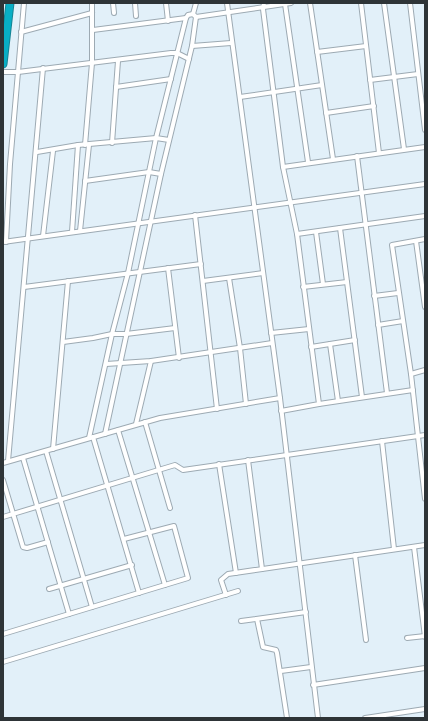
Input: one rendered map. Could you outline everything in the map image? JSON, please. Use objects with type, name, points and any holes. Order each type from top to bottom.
[{"type":"highway","points":[[3,64],[10,3]]},
{"type":"street","points":[[24,3],[4,242],[254,206],[291,203],[425,184]]},
{"type":"street","points":[[80,231],[85,181],[92,63],[92,3]]},
{"type":"street","points":[[113,3],[114,13]]},
{"type":"street","points":[[135,3],[136,16]]},
{"type":"street","points":[[166,3],[168,21]]},
{"type":"street","points":[[106,434],[126,334],[142,272],[161,174],[192,46],[196,3]]},
{"type":"street","points":[[227,3],[231,43],[240,97],[280,398],[318,718]]},
{"type":"street","points":[[93,30],[168,21],[186,18],[188,15],[195,16],[228,12],[264,5],[291,3]]},
{"type":"street","points":[[310,3],[333,159]]},
{"type":"street","points":[[361,3],[379,153]]},
{"type":"street","points":[[384,3],[404,149]]},
{"type":"street","points":[[410,3],[425,130]]},
{"type":"street","points":[[285,4],[299,88],[308,162]]},
{"type":"street","points":[[264,5],[283,167],[297,234],[319,404]]},
{"type":"street","points":[[22,32],[92,13]]},
{"type":"street","points":[[139,593],[108,486],[91,437],[112,334],[139,223],[156,138],[186,18]]},
{"type":"street","points":[[192,46],[231,43]]},
{"type":"street","points":[[317,52],[366,46]]},
{"type":"street","points":[[3,72],[18,72],[177,53],[189,59]]},
{"type":"street","points":[[112,143],[118,61]]},
{"type":"street","points":[[43,68],[29,239],[5,462],[106,434],[136,424],[280,398]]},
{"type":"street","points":[[370,80],[418,74]]},
{"type":"street","points":[[116,87],[171,79]]},
{"type":"street","points":[[240,97],[322,85]]},
{"type":"street","points":[[326,112],[374,106]]},
{"type":"street","points":[[37,152],[53,151],[78,145],[156,138],[169,140]]},
{"type":"street","points":[[72,232],[78,145]]},
{"type":"street","points":[[283,167],[308,162],[425,146]]},
{"type":"street","points":[[43,236],[53,151]]},
{"type":"street","points":[[357,156],[387,393]]},
{"type":"street","points":[[85,181],[149,172],[161,174]]},
{"type":"street","points":[[195,215],[217,409]]},
{"type":"street","points":[[297,234],[425,216]]},
{"type":"street","points":[[340,228],[362,397]]},
{"type":"street","points":[[316,232],[323,284]]},
{"type":"street","points":[[425,239],[392,244],[411,374],[425,499]]},
{"type":"street","points":[[416,241],[425,307]]},
{"type":"street","points":[[24,287],[201,264]]},
{"type":"street","points":[[168,268],[179,358]]},
{"type":"street","points":[[203,281],[263,272]]},
{"type":"street","points":[[230,278],[246,404]]},
{"type":"street","points":[[54,449],[68,281]]},
{"type":"street","points":[[303,287],[347,282]]},
{"type":"street","points":[[374,296],[398,293]]},
{"type":"street","points":[[378,325],[403,321]]},
{"type":"street","points":[[64,342],[112,334],[126,334],[175,328]]},
{"type":"street","points":[[271,333],[309,329]]},
{"type":"street","points":[[311,347],[355,340]]},
{"type":"street","points":[[106,364],[179,358],[272,343]]},
{"type":"street","points":[[330,344],[338,401]]},
{"type":"street","points":[[136,424],[151,361]]},
{"type":"street","points":[[411,374],[425,370]]},
{"type":"street","points":[[281,411],[413,390]]},
{"type":"street","points":[[145,422],[170,508]]},
{"type":"street","points":[[118,430],[165,585]]},
{"type":"street","points":[[3,517],[133,479],[175,465],[181,470],[425,435]]},
{"type":"street","points":[[382,441],[394,549]]},
{"type":"street","points":[[46,451],[92,607]]},
{"type":"street","points":[[23,458],[70,614]]},
{"type":"street","points":[[248,460],[262,569]]},
{"type":"street","points":[[220,464],[236,573]]},
{"type":"street","points":[[3,480],[24,548],[48,542]]},
{"type":"street","points":[[3,634],[188,579],[189,577],[173,525],[124,539]]},
{"type":"street","points":[[226,595],[221,580],[226,575],[355,554],[425,545]]},
{"type":"street","points":[[407,638],[425,636],[423,609],[414,547]]},
{"type":"street","points":[[355,554],[366,640]]},
{"type":"street","points":[[49,589],[132,565]]},
{"type":"street","points":[[3,662],[238,591]]},
{"type":"street","points":[[241,621],[306,612]]},
{"type":"street","points":[[257,619],[262,643],[266,649],[277,652],[288,718]]},
{"type":"street","points":[[280,671],[311,667]]},
{"type":"street","points":[[313,685],[425,668]]},
{"type":"street","points":[[365,718],[387,716],[425,709]]}]
